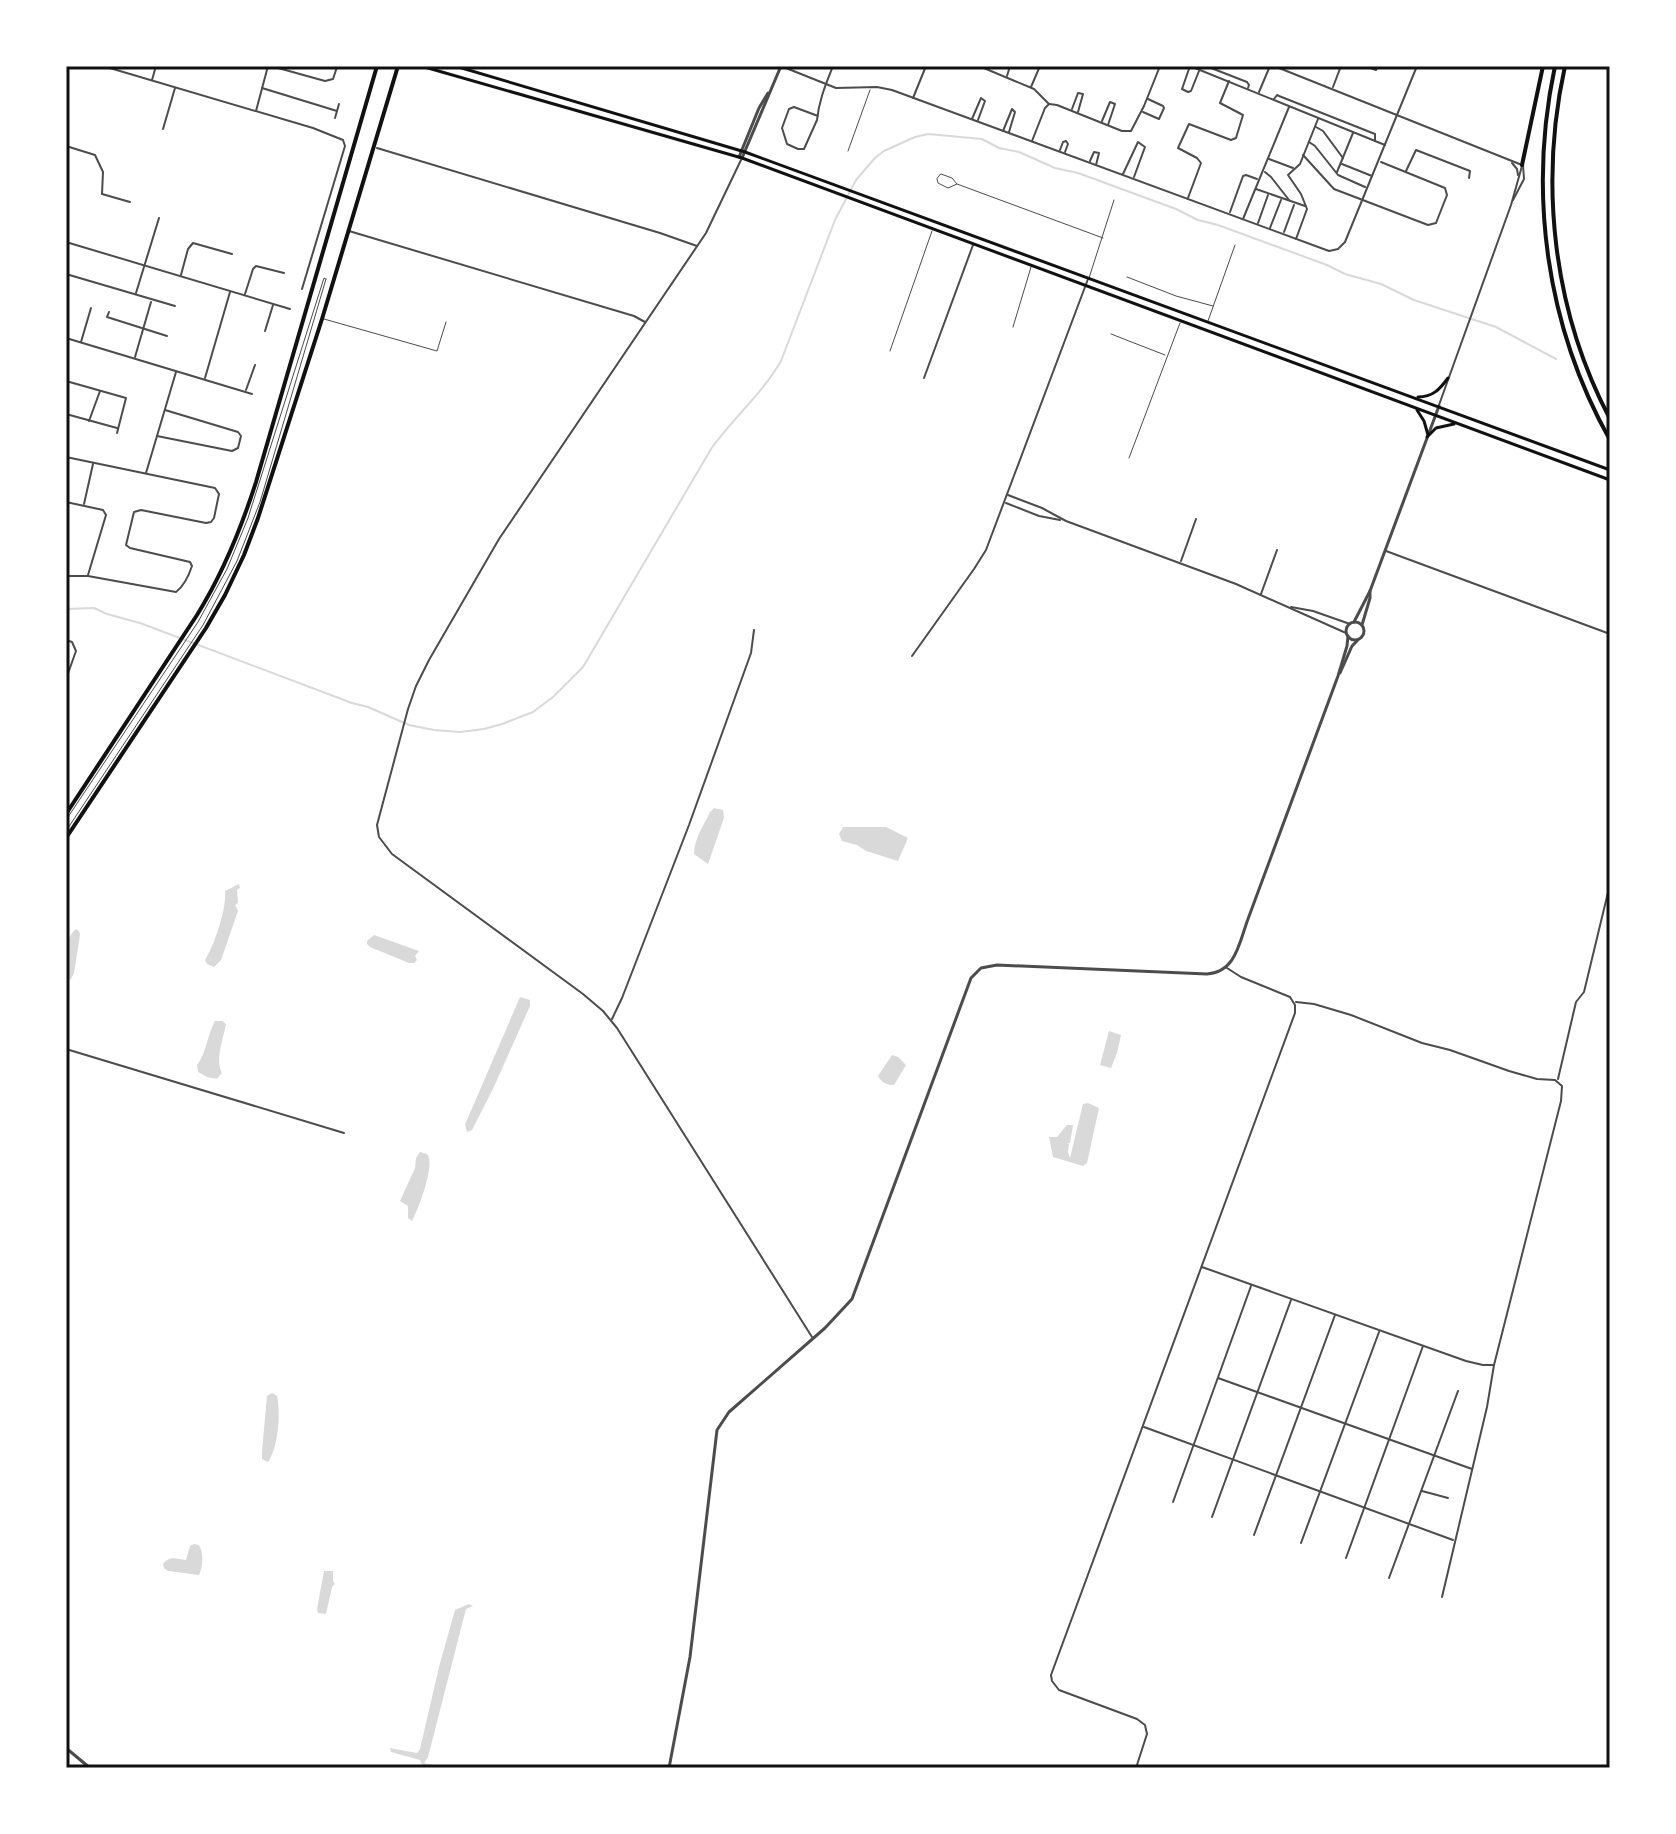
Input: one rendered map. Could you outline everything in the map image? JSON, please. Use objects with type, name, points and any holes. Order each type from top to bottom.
[{"type":"main road","points":[[66,814],[190,631],[229,555],[247,510],[377,66]]},
{"type":"main road","points":[[66,838],[225,595],[248,544],[322,319],[398,66]]},
{"type":"main road","points":[[421,66],[740,158],[1610,480]]},
{"type":"main road","points":[[455,66],[743,151],[1610,470]]},
{"type":"main road","points":[[1522,165],[1543,66]]},
{"type":"main road","points":[[1555,66],[1546,116],[1542,167],[1548,262],[1570,350],[1610,440]]},
{"type":"main road","points":[[1565,66],[1553,141],[1554,231],[1563,288],[1580,348],[1610,419]]},
{"type":"main road","points":[[1414,397],[1433,394],[1448,378]]},
{"type":"main road","points":[[1415,408],[1422,417],[1428,436],[1438,427],[1457,424]]},
{"type":"street","points":[[103,66],[313,128],[343,140],[345,146],[302,289]]},
{"type":"street","points":[[152,80],[156,66]]},
{"type":"street","points":[[256,111],[270,66],[325,81],[333,79],[337,67]]},
{"type":"street","points":[[813,1338],[612,1020],[583,994],[406,866],[384,846],[377,824],[402,727],[421,675],[499,539],[698,246],[711,224],[759,108],[781,66],[826,85],[846,89],[889,89],[1329,251],[1338,249],[1345,242],[1417,66]]},
{"type":"street","points":[[818,116],[794,107],[789,109],[782,128],[787,144],[804,149],[818,116],[818,104],[833,66]]},
{"type":"street","points":[[913,98],[926,66]]},
{"type":"street","points":[[979,66],[1031,87],[1049,104],[1122,131],[1131,131],[1160,66]]},
{"type":"street","points":[[996,73],[999,66]]},
{"type":"street","points":[[1006,77],[1010,66]]},
{"type":"street","points":[[1031,87],[1040,66]]},
{"type":"street","points":[[1200,70],[1192,90],[1188,92],[1181,88],[1190,66],[1229,81],[1385,145]]},
{"type":"street","points":[[1206,66],[1247,82],[1248,89]]},
{"type":"street","points":[[1259,94],[1272,66],[1522,165]]},
{"type":"street","points":[[1332,89],[1341,66]]},
{"type":"street","points":[[1365,66],[1376,70],[1378,66]]},
{"type":"street","points":[[1187,199],[1201,163],[1178,148],[1189,124],[1231,140],[1236,138],[1243,115],[1220,103],[1229,81]]},
{"type":"street","points":[[163,129],[175,88]]},
{"type":"street","points":[[262,88],[337,111]]},
{"type":"street","points":[[1071,110],[1080,92],[1084,95],[1077,113]]},
{"type":"street","points":[[1274,100],[1278,95],[1375,134],[1375,141]]},
{"type":"street","points":[[972,119],[981,98],[985,101],[978,121]]},
{"type":"street","points":[[1142,112],[1160,118],[1163,106],[1147,99]]},
{"type":"street","points":[[1102,123],[1111,102],[1115,105],[1108,125]]},
{"type":"street","points":[[335,118],[339,104]]},
{"type":"street","points":[[1032,141],[1049,104]]},
{"type":"street","points":[[1243,219],[1289,106]]},
{"type":"street","points":[[1003,131],[1010,110],[1014,110],[1008,133]]},
{"type":"street","points":[[1296,239],[1307,210],[1304,199],[1288,175],[1300,164],[1318,118]]},
{"type":"street","points":[[1314,127],[1323,131],[1343,158]]},
{"type":"street","points":[[1337,174],[1353,132]]},
{"type":"street","points":[[1059,151],[1066,141],[1065,153]]},
{"type":"street","points":[[1308,142],[1315,146],[1337,174],[1368,187]]},
{"type":"street","points":[[1123,175],[1136,143],[1144,144],[1133,179]]},
{"type":"street","points":[[66,146],[98,159],[103,175],[102,194],[130,202]]},
{"type":"street","points":[[377,148],[698,246]]},
{"type":"street","points":[[1406,172],[1416,150],[1470,171],[1469,178]]},
{"type":"street","points":[[1090,163],[1096,151],[1099,154],[1096,165]]},
{"type":"street","points":[[1303,155],[1332,187],[1428,225],[1436,223],[1447,191],[1378,161]]},
{"type":"street","points":[[1268,159],[1295,169]]},
{"type":"street","points":[[1508,160],[1516,166],[1519,178]]},
{"type":"street","points":[[1341,163],[1372,176]]},
{"type":"street","points":[[1338,676],[1352,646],[1364,633],[1362,625],[1370,591],[1511,205],[1522,165]]},
{"type":"street","points":[[1511,205],[1524,179],[1522,165]]},
{"type":"street","points":[[1264,171],[1290,202]]},
{"type":"street","points":[[1229,214],[1243,176],[1258,180]]},
{"type":"street","points":[[1255,189],[1305,206]]},
{"type":"street","points":[[1257,224],[1268,194]]},
{"type":"street","points":[[1270,229],[1281,199]]},
{"type":"street","points":[[1283,234],[1295,204]]},
{"type":"street","points":[[136,295],[159,218]]},
{"type":"street","points":[[348,231],[646,322]]},
{"type":"street","points":[[66,250],[67,243],[290,309]]},
{"type":"street","points":[[181,276],[188,249],[193,243],[232,254]]},
{"type":"street","points":[[924,378],[973,243]]},
{"type":"street","points":[[245,295],[256,266],[284,273]]},
{"type":"street","points":[[66,274],[175,306]]},
{"type":"street","points":[[912,656],[982,557],[1089,278]]},
{"type":"street","points":[[204,379],[230,291]]},
{"type":"street","points":[[135,358],[152,300]]},
{"type":"street","points":[[265,331],[273,304]]},
{"type":"street","points":[[81,342],[91,308]]},
{"type":"street","points":[[109,312],[107,317],[167,336]]},
{"type":"street","points":[[66,338],[252,394]]},
{"type":"street","points":[[246,392],[255,365]]},
{"type":"street","points":[[146,473],[176,371]]},
{"type":"street","points":[[66,381],[126,398],[117,433]]},
{"type":"street","points":[[89,421],[100,390]]},
{"type":"street","points":[[157,436],[232,451],[237,450],[241,441],[238,432],[165,410]]},
{"type":"street","points":[[66,414],[118,428]]},
{"type":"street","points":[[66,457],[218,491],[211,522],[141,510],[134,512],[126,545],[190,562],[190,571],[176,592],[88,576],[66,576]]},
{"type":"street","points":[[84,506],[94,462]]},
{"type":"street","points":[[1007,495],[1066,521],[1245,587],[1352,640],[1358,640]]},
{"type":"street","points":[[66,502],[103,510],[106,515],[88,576]]},
{"type":"street","points":[[1004,503],[1039,516],[1066,521]]},
{"type":"street","points":[[1181,563],[1196,519]]},
{"type":"street","points":[[1260,595],[1277,550]]},
{"type":"street","points":[[1385,551],[1610,634]]},
{"type":"street","points":[[669,1768],[690,1657],[717,1430],[734,1407],[841,1313],[854,1294],[966,989],[977,971],[985,966],[997,965],[1207,974],[1227,968],[1338,676],[1347,635],[1370,591]]},
{"type":"street","points":[[1286,605],[1362,625]]},
{"type":"street","points":[[612,1020],[689,825],[751,653],[754,630]]},
{"type":"street","points":[[66,640],[72,642],[76,651],[66,679]]},
{"type":"street","points":[[1557,1080],[1576,1002],[1584,992],[1610,884]]},
{"type":"street","points":[[1227,968],[1241,977],[1287,995],[1294,1002],[1314,1004],[1351,1015],[1422,1043],[1509,1071],[1537,1079],[1557,1080],[1562,1086],[1561,1101],[1494,1365],[1473,1470],[1442,1597]]},
{"type":"street","points":[[1136,1768],[1147,1734],[1145,1725],[1137,1719],[1059,1690],[1051,1675],[1292,1025],[1294,1002]]},
{"type":"street","points":[[66,1049],[344,1133]]},
{"type":"street","points":[[1201,1267],[1475,1364],[1494,1365]]},
{"type":"street","points":[[1173,1502],[1252,1285]]},
{"type":"street","points":[[1212,1517],[1291,1299]]},
{"type":"street","points":[[1254,1535],[1335,1315]]},
{"type":"street","points":[[1301,1543],[1380,1331]]},
{"type":"street","points":[[1346,1558],[1423,1346]]},
{"type":"street","points":[[1218,1378],[1473,1470]]},
{"type":"street","points":[[1389,1578],[1458,1391]]},
{"type":"street","points":[[1143,1426],[1454,1541]]},
{"type":"street","points":[[1421,1491],[1448,1498]]},
{"type":"street","points":[[66,1748],[90,1768]]},
{"type":"lane","points":[[848,151],[870,88]]},
{"type":"lane","points":[[957,184],[948,188],[938,183],[937,179],[944,174],[957,184],[1103,238]]},
{"type":"lane","points":[[1089,278],[1114,200]]},
{"type":"lane","points":[[890,351],[933,229]]},
{"type":"lane","points":[[1208,321],[1235,245]]},
{"type":"lane","points":[[1013,327],[1032,265]]},
{"type":"lane","points":[[190,631],[214,595],[238,544],[325,277],[315,320],[248,534],[198,635]]},
{"type":"lane","points":[[1127,277],[1213,306]]},
{"type":"lane","points":[[322,319],[437,351],[446,322]]},
{"type":"lane","points":[[1129,458],[1181,320]]},
{"type":"lane","points":[[1111,334],[1167,356]]},
{"type":"lane","points":[[66,820],[179,646]]},
{"type":"lane","points":[[66,831],[188,651]]},
{"type":"shaded area","points":[[714,808],[723,810],[724,818],[708,864],[694,854],[694,848]]},
{"type":"shaded area","points":[[843,827],[886,827],[908,838],[898,861],[842,841],[839,834]]},
{"type":"shaded area","points":[[239,884],[238,903],[235,905],[238,911],[221,960],[214,967],[205,960],[219,927],[225,891]]},
{"type":"shaded area","points":[[76,929],[80,935],[74,973],[71,979],[66,980],[67,946]]},
{"type":"shaded area","points":[[374,935],[419,951],[415,956],[417,960],[409,963],[370,947],[367,941]]},
{"type":"shaded area","points":[[520,997],[530,1000],[530,1006],[492,1091],[472,1130],[467,1132],[465,1124]]},
{"type":"shaded area","points":[[215,1021],[226,1024],[219,1056],[222,1073],[217,1079],[198,1072],[197,1065]]},
{"type":"shaded area","points":[[1109,1031],[1121,1035],[1111,1068],[1100,1065]]},
{"type":"shaded area","points":[[892,1055],[906,1065],[894,1085],[885,1083],[878,1076]]},
{"type":"shaded area","points":[[1083,1104],[1099,1108],[1087,1163],[1083,1166],[1053,1157],[1049,1137],[1057,1137],[1067,1125],[1073,1125],[1070,1143],[1067,1143],[1070,1158]]},
{"type":"shaded area","points":[[420,1152],[427,1154],[429,1167],[412,1221],[408,1218],[408,1206],[400,1201]]},
{"type":"shaded area","points":[[272,1393],[277,1396],[279,1421],[268,1462],[262,1459],[262,1451],[267,1396]]},
{"type":"shaded area","points":[[199,1545],[202,1552],[199,1575],[164,1568],[163,1564],[168,1559],[186,1560],[190,1546]]},
{"type":"shaded area","points":[[324,1571],[333,1571],[335,1584],[326,1614],[318,1613],[317,1609]]},
{"type":"shaded area","points":[[469,1604],[473,1606],[466,1609],[424,1763],[445,1768],[423,1768],[420,1760],[391,1752],[390,1748],[417,1753],[420,1749],[455,1610]]},
{"type":"waterway","points":[[66,609],[94,608],[140,623],[409,725],[460,732],[484,729],[533,712],[583,667],[711,449],[781,361],[835,220],[856,180],[884,151],[928,134],[982,139],[1055,168],[1078,173],[1345,274],[1381,284],[1414,300],[1496,327],[1556,359]]}]
